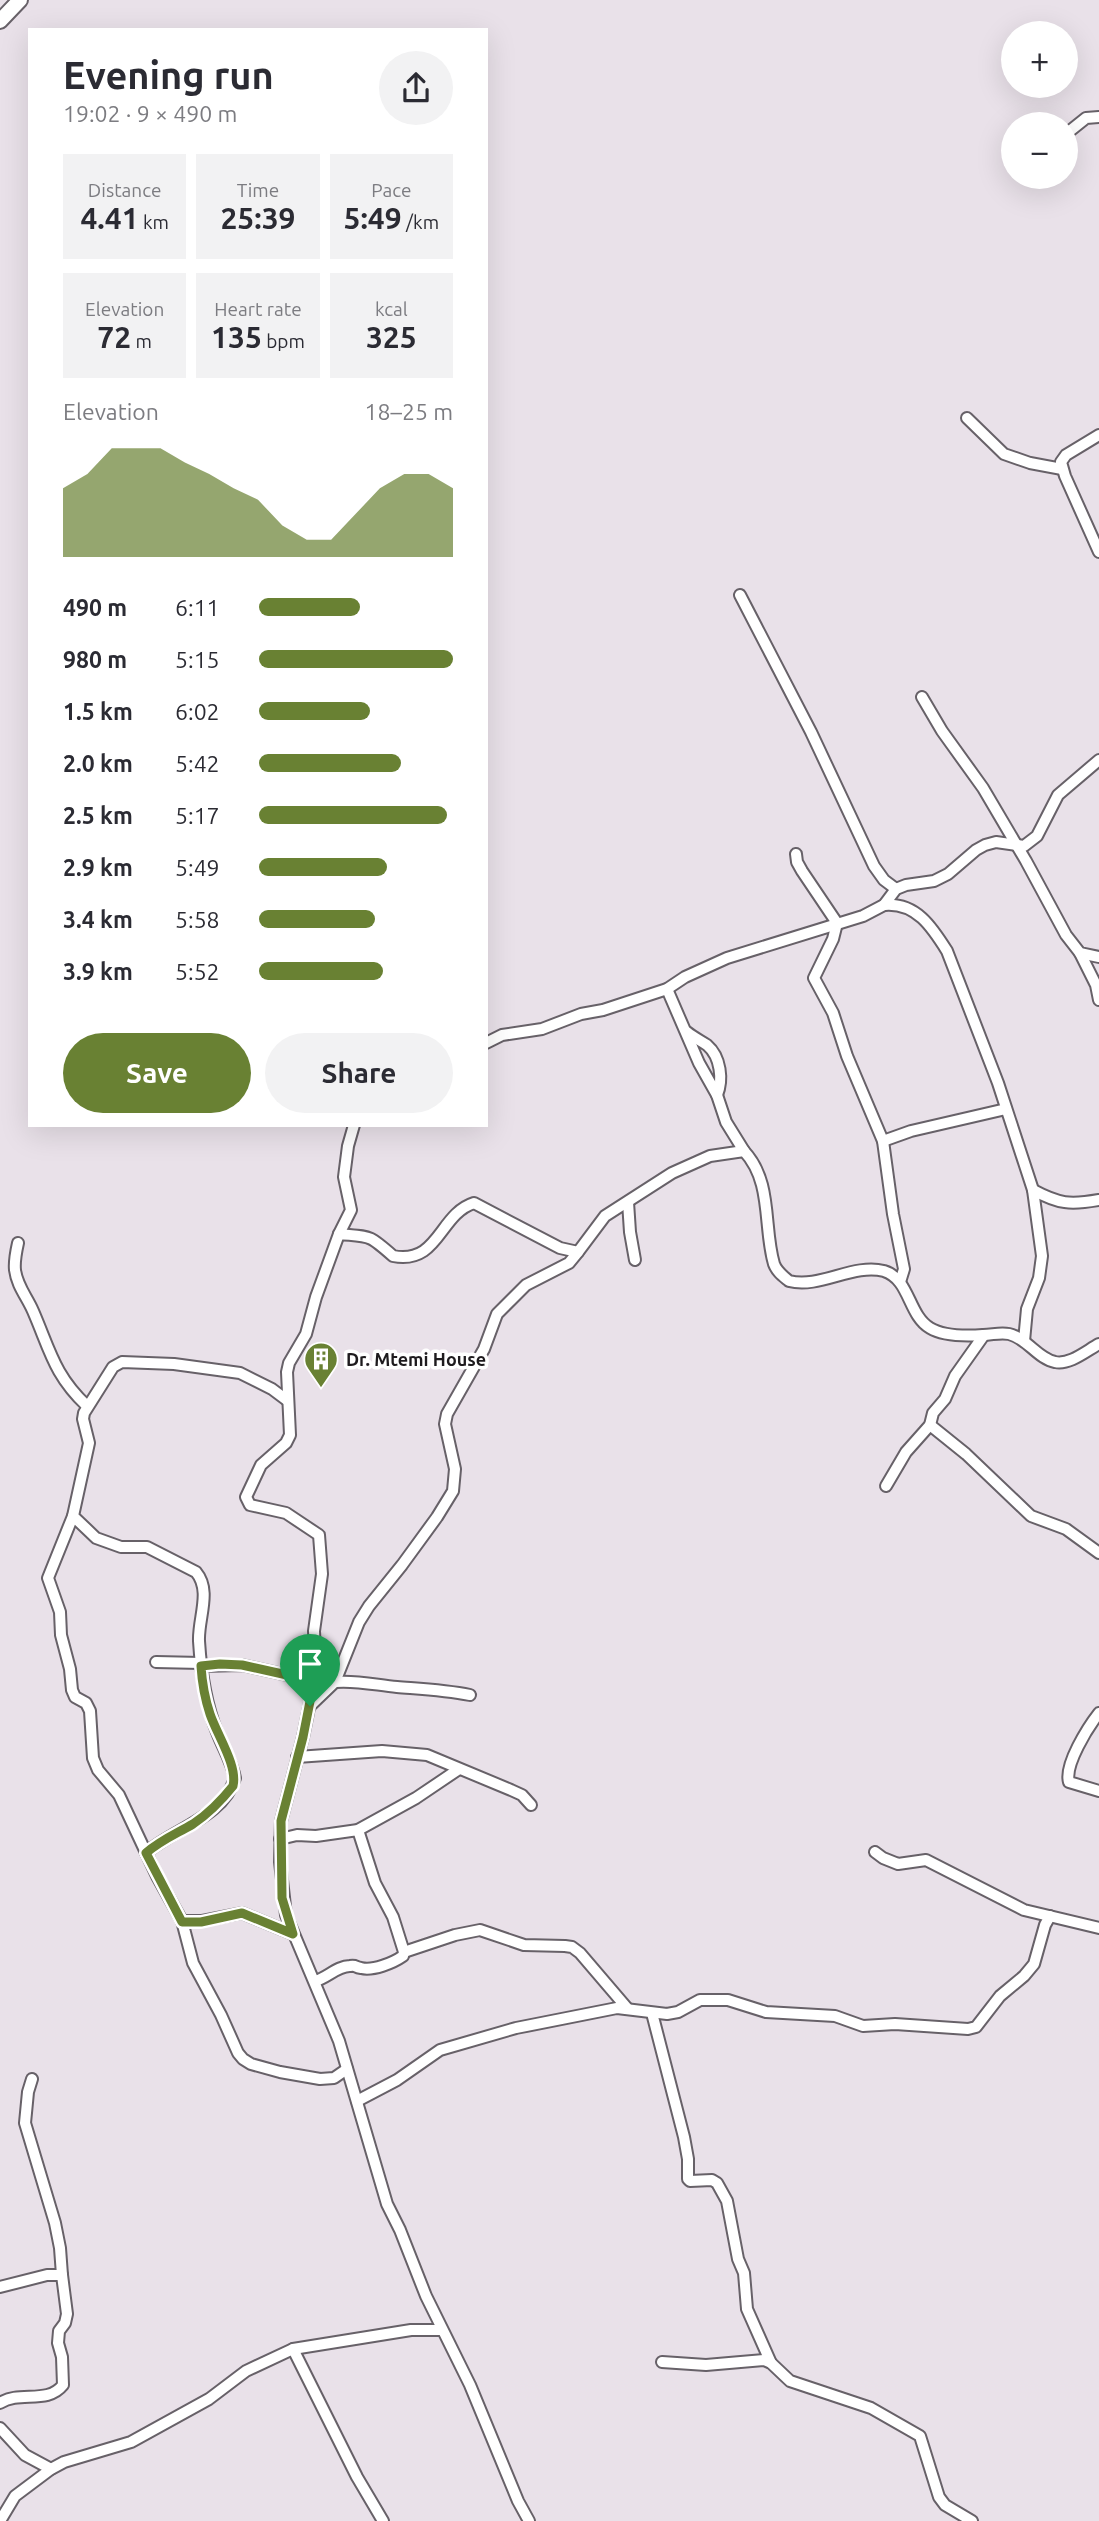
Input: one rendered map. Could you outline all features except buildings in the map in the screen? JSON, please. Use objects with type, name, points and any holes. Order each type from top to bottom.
[{"type":"main road","points":[[0,21],[20,0]]},
{"type":"street","points":[[1078,124],[1086,118],[1099,117]]},
{"type":"street","points":[[967,418],[1004,454],[1030,463],[1062,469]]},
{"type":"street","points":[[1099,435],[1066,455],[1061,462],[1099,552]]},
{"type":"street","points":[[740,595],[811,732],[874,866],[884,880],[896,889]]},
{"type":"street","points":[[922,697],[942,732],[983,788],[1056,918],[1095,972],[1099,1000]]},
{"type":"street","points":[[488,1042],[502,1035],[542,1030],[581,1014],[603,1010],[667,989],[717,962],[863,916],[884,905],[896,889],[906,884],[934,881],[948,874],[985,845],[996,842],[1024,846],[1032,841],[1058,795],[1099,761]]},
{"type":"street","points":[[796,854],[802,870],[837,923],[833,939],[814,978],[833,1013],[857,1081],[883,1141],[904,1269],[900,1282]]},
{"type":"street","points":[[884,905],[906,906],[915,911],[936,933],[947,951],[1006,1109],[1032,1190],[1042,1256],[1039,1278],[1027,1309],[1024,1341]]},
{"type":"street","points":[[1080,953],[1099,957]]},
{"type":"street","points":[[667,989],[699,1063],[717,1095],[726,1122],[752,1160],[762,1182],[775,1265],[780,1274],[789,1281],[798,1283],[877,1270],[894,1276],[900,1282],[915,1312],[930,1328],[940,1332],[1014,1335],[1055,1362],[1068,1361],[1099,1344]]},
{"type":"street","points":[[686,1032],[713,1052],[722,1076],[717,1095]]},
{"type":"street","points":[[883,1141],[911,1130],[1006,1109]]},
{"type":"street","points":[[354,1127],[344,1168],[345,1189],[351,1210],[339,1234],[316,1297],[306,1334],[289,1363],[287,1372],[290,1435],[286,1443],[261,1465],[246,1497],[250,1505],[286,1513],[319,1535],[322,1550],[322,1574],[314,1630],[314,1681],[281,1821],[282,1898],[293,1934],[339,2041],[387,2204],[529,2521]]},
{"type":"street","points":[[310,1706],[335,1682],[359,1622],[437,1517],[453,1491],[454,1460],[445,1423],[447,1414],[484,1349],[497,1314],[526,1285],[569,1263],[605,1216],[672,1173],[710,1156],[744,1151]]},
{"type":"street","points":[[1032,1190],[1060,1203],[1077,1204],[1099,1200]]},
{"type":"street","points":[[628,1202],[635,1259]]},
{"type":"street","points":[[339,1234],[376,1240],[393,1256],[414,1256],[424,1252],[462,1208],[474,1203],[560,1248],[578,1252]]},
{"type":"street","points":[[18,1243],[15,1272],[21,1291],[33,1311],[49,1356],[71,1391],[87,1406]]},
{"type":"street","points":[[886,1486],[906,1452],[930,1425],[933,1413],[945,1399],[956,1376],[984,1335]]},
{"type":"street","points":[[288,1401],[272,1389],[240,1373],[129,1361],[113,1367],[109,1377],[87,1406],[83,1419],[89,1448],[73,1516],[48,1578],[60,1612],[61,1635],[70,1669],[72,1690],[75,1697],[86,1703],[90,1711],[93,1758],[98,1770],[119,1795],[182,1922],[193,1963],[238,2053],[251,2064],[320,2080],[334,2078],[347,2069]]},
{"type":"street","points":[[930,1425],[966,1454],[1031,1516],[1066,1529],[1099,1553]]},
{"type":"street","points":[[73,1516],[96,1538],[121,1547],[147,1547],[198,1575],[205,1589],[199,1624],[201,1665],[211,1715],[234,1771],[233,1786],[207,1814],[192,1825],[160,1840],[146,1853]]},
{"type":"street","points":[[156,1662],[242,1665],[314,1681]]},
{"type":"street","points":[[335,1682],[353,1681],[440,1689],[470,1695]]},
{"type":"street","points":[[1099,1713],[1071,1758],[1067,1777],[1075,1786],[1099,1791]]},
{"type":"street","points":[[297,1757],[369,1752],[427,1755],[522,1795],[531,1805]]},
{"type":"street","points":[[280,1839],[358,1830],[416,1798],[458,1769]]},
{"type":"street","points":[[358,1830],[375,1883],[393,1917],[404,1952]]},
{"type":"street","points":[[875,1852],[898,1864],[926,1860],[1013,1906],[1099,1928]]},
{"type":"street","points":[[182,1922],[201,1922],[242,1913],[293,1934]]},
{"type":"street","points":[[357,2101],[397,2080],[440,2050],[516,2028],[606,2009],[627,2008],[672,2014],[700,2000],[716,1999],[778,2014],[835,2016],[863,2026],[895,2024],[968,2029],[976,2027],[1000,1996],[1034,1964],[1050,1916]]},
{"type":"street","points":[[315,1981],[352,1965],[370,1968],[392,1962],[403,1956],[404,1952],[468,1931],[480,1930],[524,1945],[572,1947],[627,2008]]},
{"type":"street","points":[[652,2013],[684,2137],[688,2179],[712,2180],[717,2183],[727,2201],[738,2259],[744,2273],[747,2309],[771,2363]]},
{"type":"street","points":[[0,2403],[8,2398],[48,2396],[63,2385],[62,2357],[58,2343],[59,2331],[65,2323],[66,2314],[60,2248],[25,2123],[32,2079]]},
{"type":"street","points":[[0,2287],[47,2275],[62,2275]]},
{"type":"street","points":[[0,2521],[15,2496],[51,2469],[64,2462],[131,2441],[209,2399],[246,2371],[293,2349],[411,2330],[442,2330]]},
{"type":"street","points":[[293,2349],[357,2477],[383,2521]]},
{"type":"street","points":[[662,2362],[706,2365],[764,2360],[790,2381],[871,2408],[916,2433],[922,2440],[939,2497],[945,2504],[972,2521]]},
{"type":"street","points":[[0,2428],[25,2455],[51,2469]]},
{"type":"place","name":"Dr. Mtemi House","points":[[321,1389]]},
{"type":"route","points":[[242,1665],[314,1681],[310,1706],[281,1821],[282,1898],[293,1934],[242,1913],[201,1922],[182,1922],[146,1853],[160,1840],[192,1825],[207,1814],[233,1786],[235,1778],[207,1703],[201,1666],[242,1665]]}]
